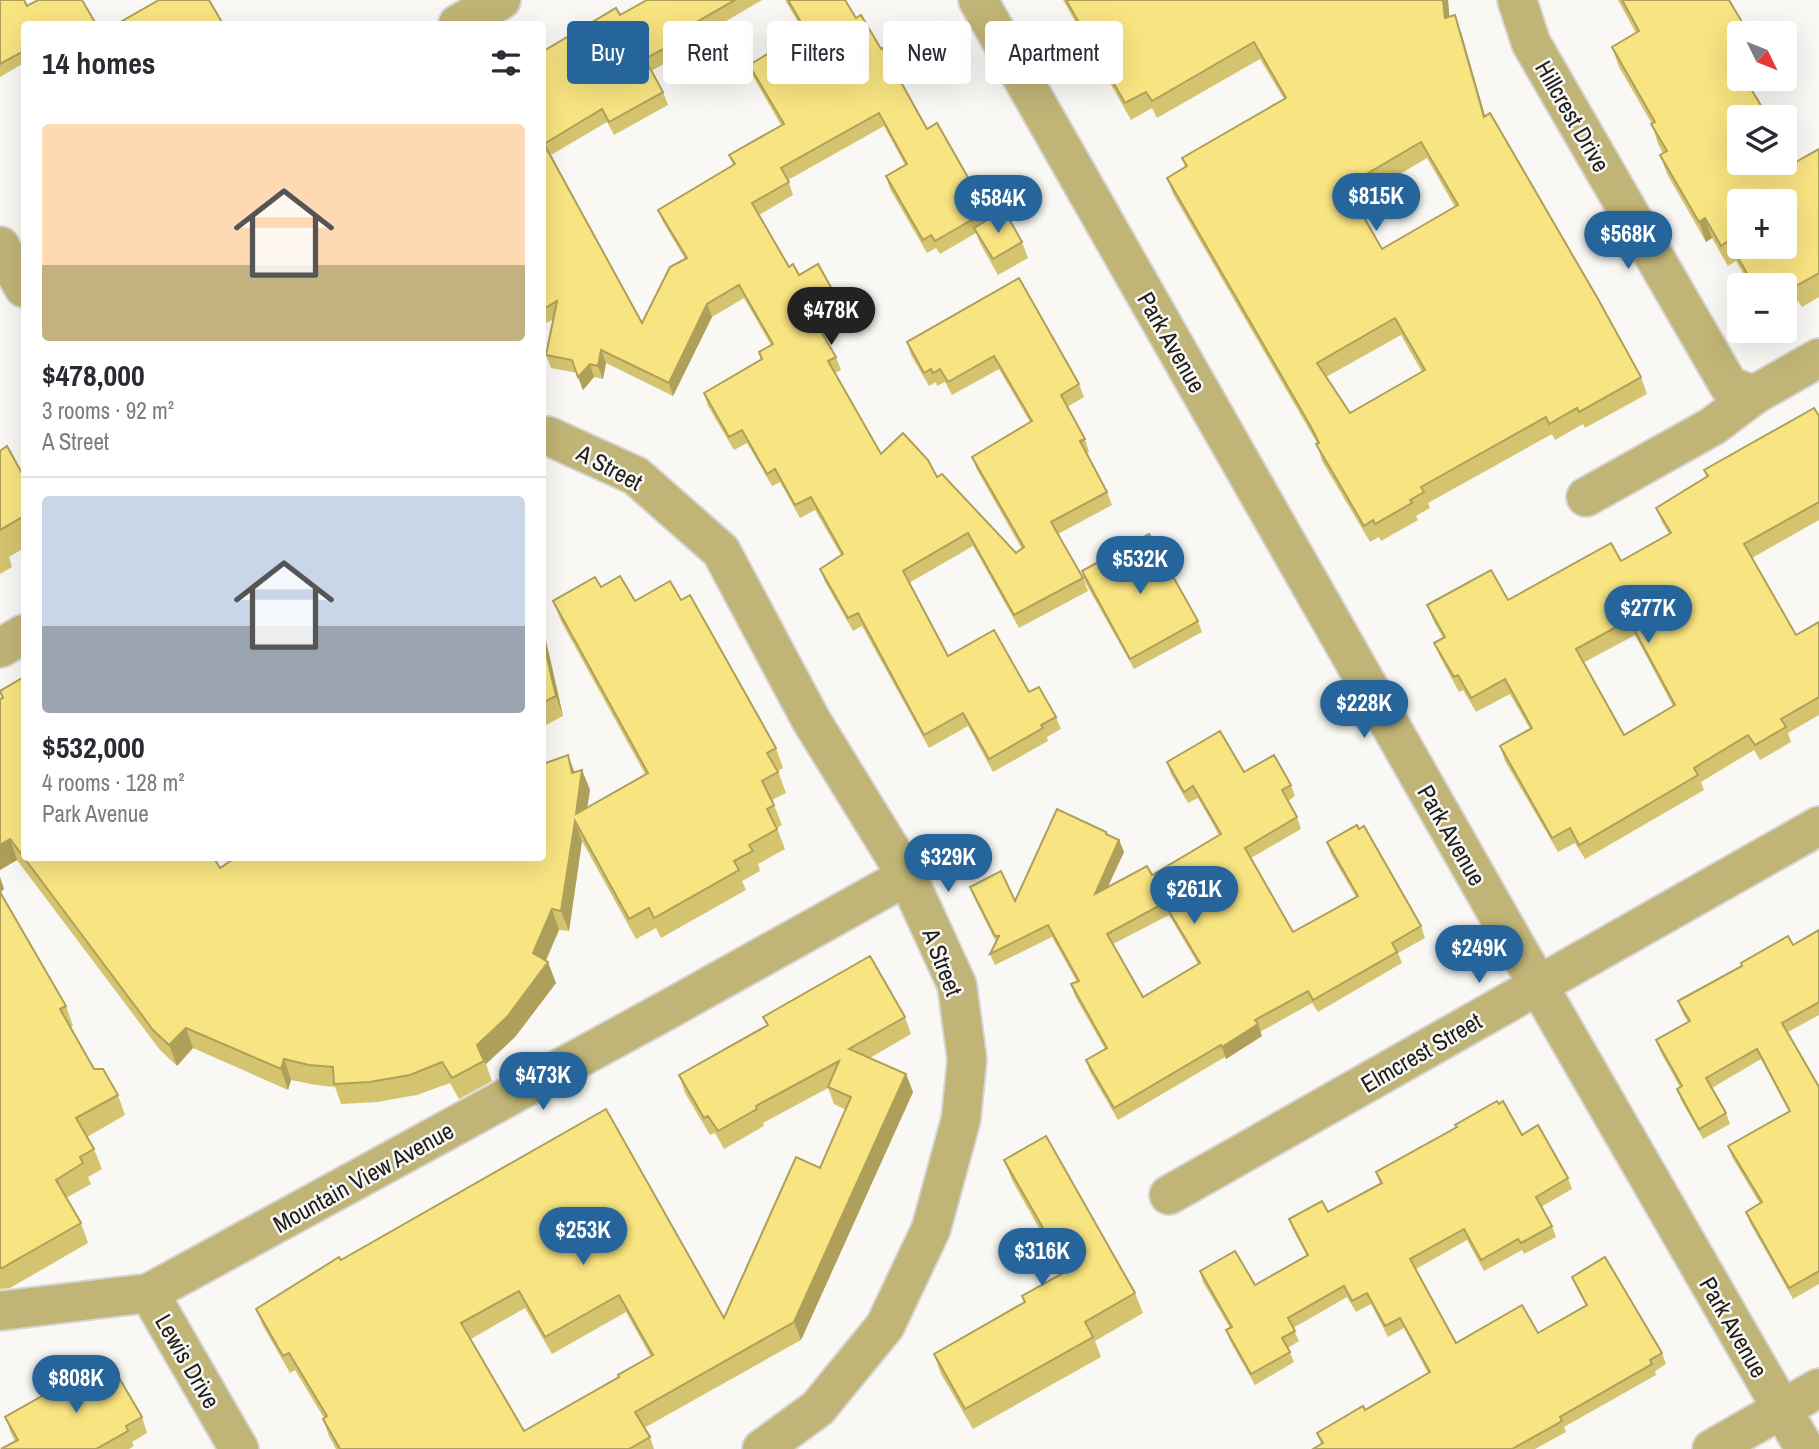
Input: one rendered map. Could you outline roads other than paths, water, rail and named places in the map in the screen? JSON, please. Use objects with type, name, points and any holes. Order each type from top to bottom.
[{"type":"street","points":[[463,21],[501,0]]},
{"type":"street","name":"Park Avenue","points":[[978,0],[1805,1449]]},
{"type":"street","name":"Hillcrest Drive","points":[[1517,0],[1531,43],[1728,386],[1754,395]]},
{"type":"street","points":[[1586,497],[1713,426],[1754,395],[1819,358]]},
{"type":"street","name":"A Street","points":[[546,436],[636,476],[721,551],[811,720],[907,876],[957,985],[967,1059],[961,1119],[931,1228],[885,1326],[818,1408],[762,1449]]},
{"type":"street","points":[[0,648],[21,636]]},
{"type":"street","name":"Elmcrest Street","points":[[1169,1195],[1819,826]]},
{"type":"street","name":"Mountain View Avenue","points":[[149,1293],[680,1004],[907,876]]},
{"type":"street","name":"Lewis Drive","points":[[0,1311],[149,1293],[239,1449]]},
{"type":"street","points":[[1712,1449],[1819,1388]]}]
